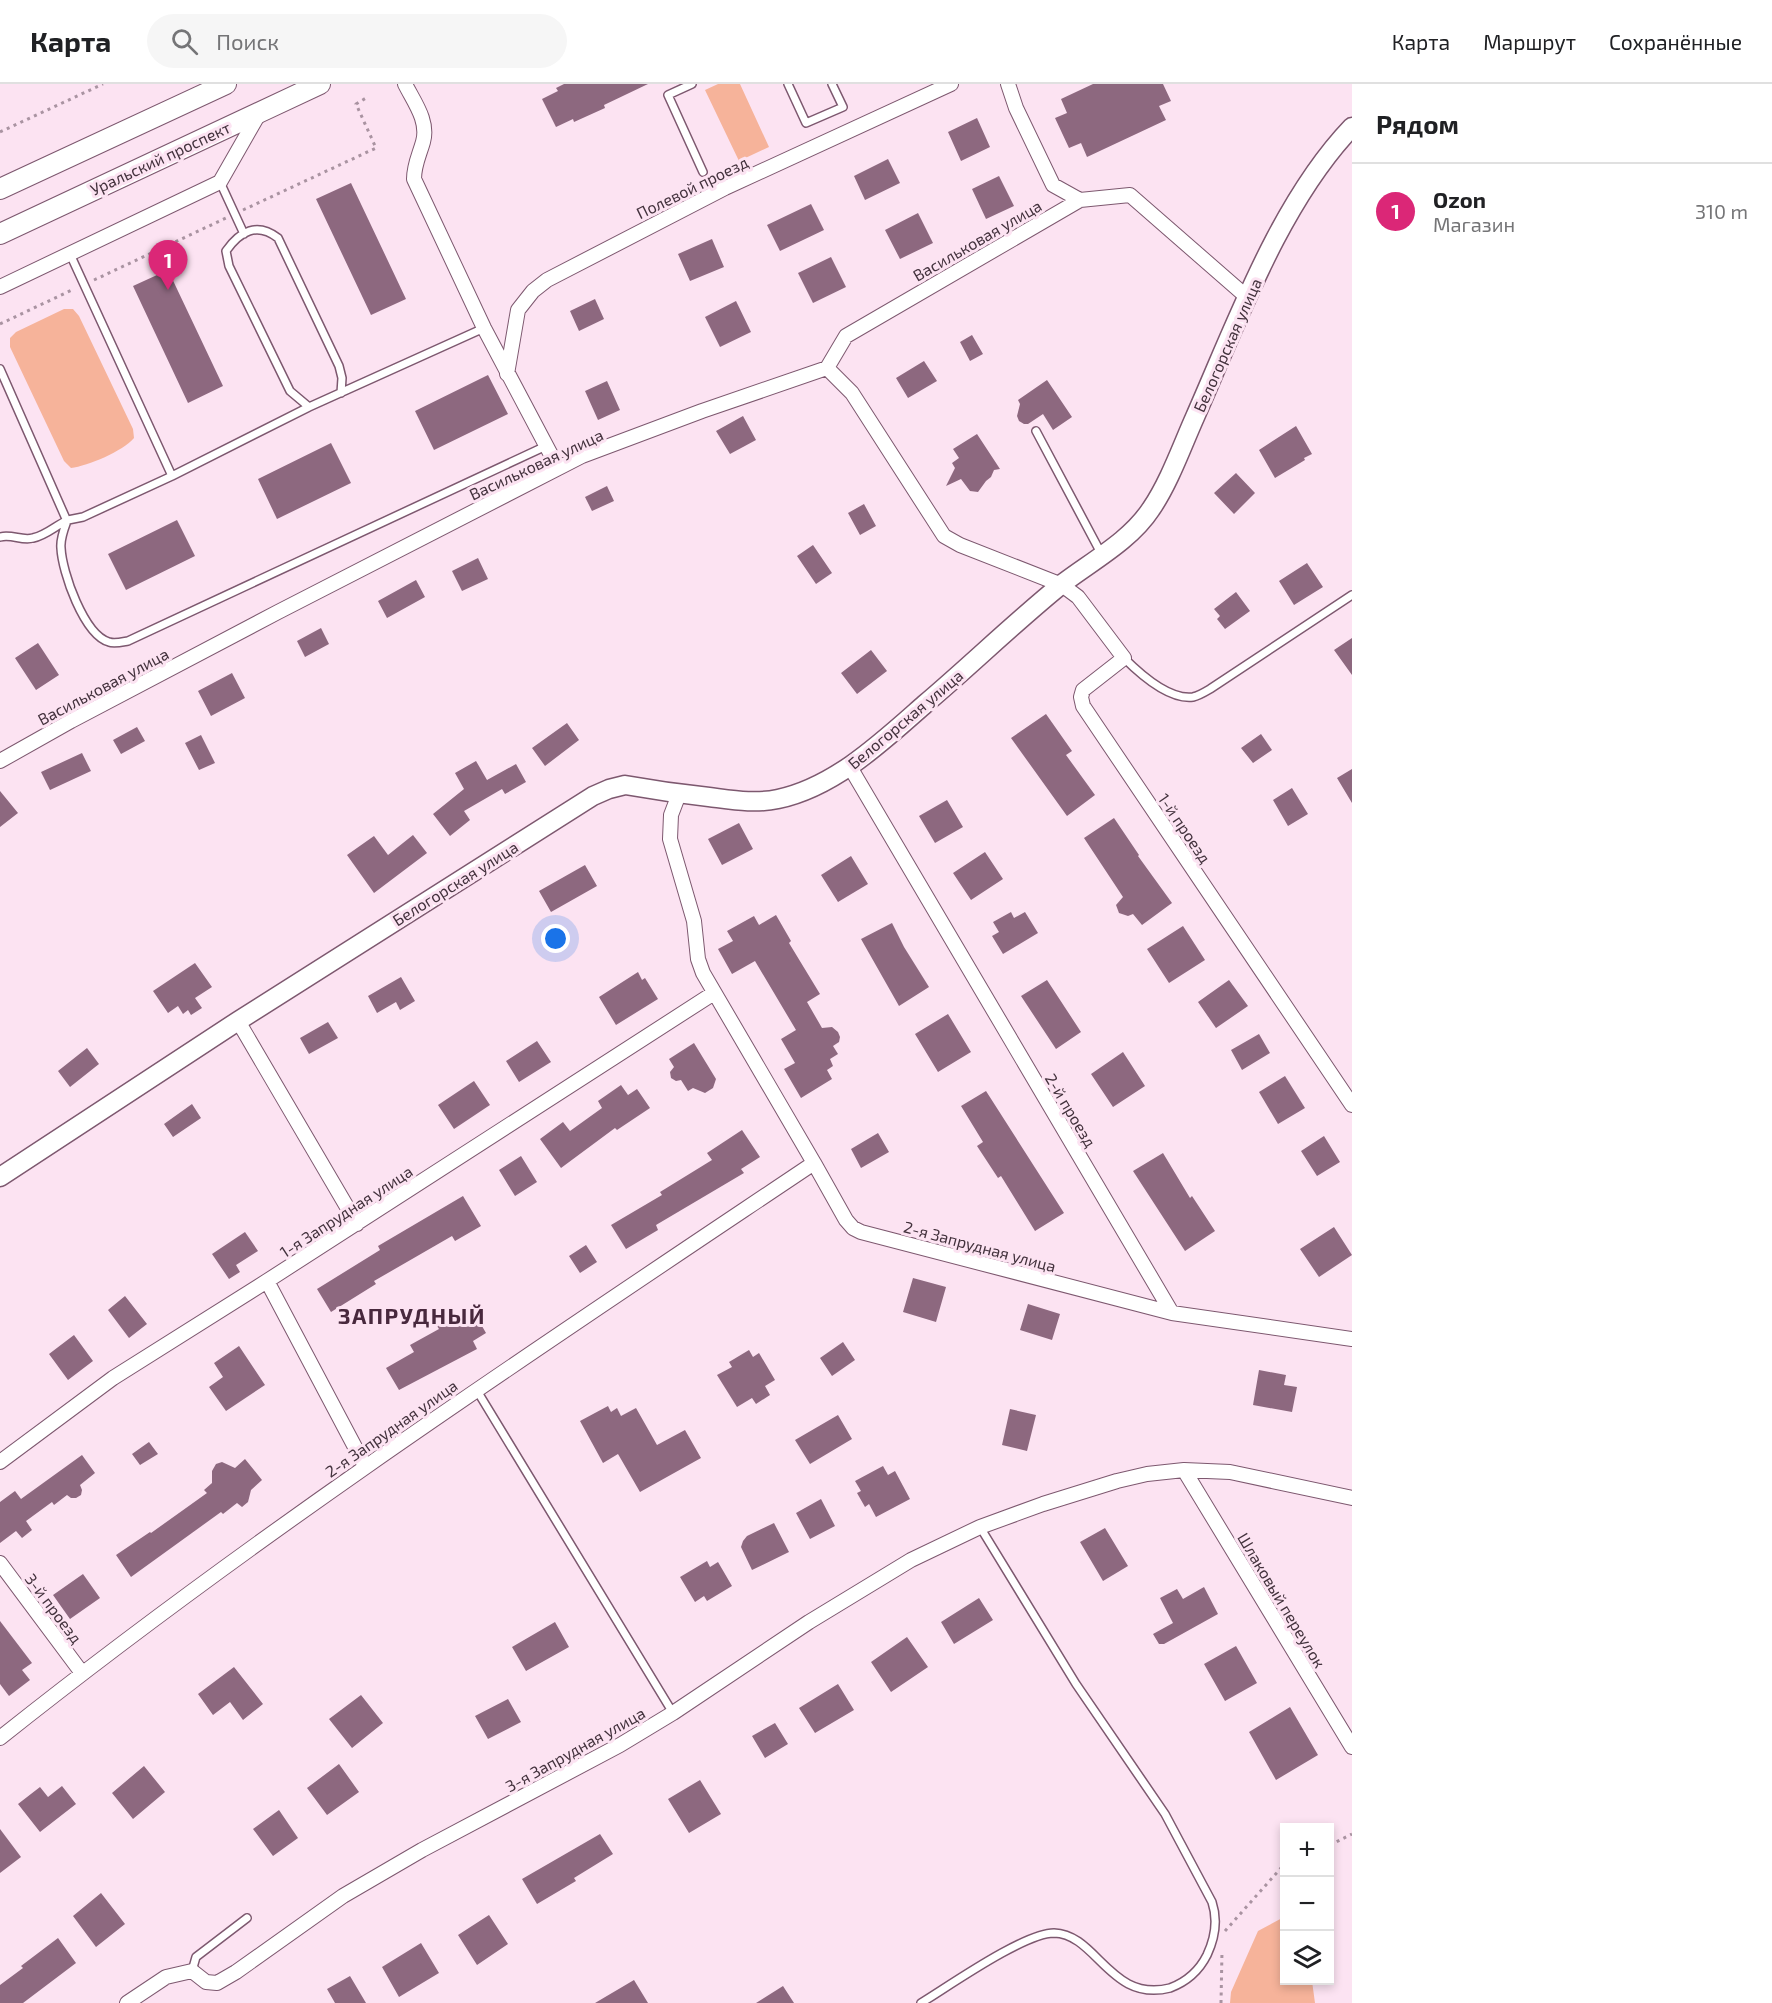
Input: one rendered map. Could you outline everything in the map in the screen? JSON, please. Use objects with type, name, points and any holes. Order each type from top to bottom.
[{"type":"main road","points":[[0,189],[226,84]]},
{"type":"main road","name":"Уральский проспект","points":[[0,234],[320,84]]},
{"type":"street","points":[[405,84],[420,112],[425,131],[414,168],[414,179],[484,328],[558,468]]},
{"type":"street","name":"Полевой проезд","points":[[507,374],[518,310],[533,291],[547,280],[725,188],[951,84]]},
{"type":"street","points":[[1008,84],[1016,108],[1053,185],[1080,200],[1130,195],[1248,298]]},
{"type":"street","points":[[0,287],[220,182],[260,112]]},
{"type":"street","name":"Белогорская улица","points":[[3,1172],[593,796],[624,786],[751,802],[779,799],[806,790],[850,767],[1062,585],[1140,523],[1152,508],[1270,250],[1294,205],[1332,148],[1352,127]]},
{"type":"street","name":"Васильковая улица","points":[[0,762],[71,720],[582,456],[826,368],[846,336],[1080,200]]},
{"type":"street","points":[[826,368],[852,393],[944,536],[960,545],[1062,585],[1078,597],[1124,658]]},
{"type":"street","name":"1-й проезд","points":[[1124,658],[1083,690],[1081,697],[1083,706],[1352,1105]]},
{"type":"street","name":"2-й проезд","points":[[850,767],[1172,1313]]},
{"type":"street","name":"2-я Запрудная улица","points":[[679,794],[671,815],[669,839],[694,921],[703,973],[846,1220],[853,1228],[861,1232],[1172,1313]]},
{"type":"street","name":"1-я Запрудная улица","points":[[0,1462],[113,1378],[357,1224],[714,993]]},
{"type":"street","points":[[238,1021],[357,1224]]},
{"type":"street","name":"2-я Запрудная улица","points":[[0,1738],[82,1673],[366,1466],[476,1389],[814,1163]]},
{"type":"street","points":[[267,1281],[366,1466]]},
{"type":"street","points":[[1172,1313],[1352,1339]]},
{"type":"street","name":"3-я Запрудная улица","points":[[192,1971],[206,1982],[217,1983],[343,1896],[422,1850],[620,1746],[809,1622],[901,1566],[980,1527],[1117,1481],[1147,1474],[1184,1470],[1230,1472],[1352,1498]]},
{"type":"street","name":"Шлаковый переулок","points":[[1184,1470],[1352,1747]]},
{"type":"street","name":"3-й проезд","points":[[0,1563],[82,1673]]},
{"type":"street","points":[[127,2003],[166,1977],[192,1971]]},
{"type":"lane","points":[[693,84],[668,95],[703,172]]},
{"type":"lane","points":[[788,84],[806,123],[843,107],[832,84]]},
{"type":"lane","points":[[220,182],[244,234]]},
{"type":"lane","points":[[309,407],[290,391],[229,266],[226,251],[234,240],[244,234],[260,229],[278,238],[339,366],[342,378],[341,393]]},
{"type":"lane","points":[[70,254],[172,476]]},
{"type":"lane","points":[[0,537],[15,536],[26,540],[38,537],[67,521],[83,517],[172,476],[309,407],[484,328]]},
{"type":"lane","points":[[0,369],[67,521],[60,547],[65,577],[75,601],[97,635],[110,643],[128,641],[546,446]]},
{"type":"lane","points":[[1036,432],[1102,555]]},
{"type":"lane","points":[[1124,658],[1142,676],[1157,685],[1179,695],[1193,697],[1210,689],[1352,595]]},
{"type":"lane","points":[[476,1389],[673,1713]]},
{"type":"lane","points":[[921,2003],[1000,1954],[1035,1937],[1052,1933],[1063,1934],[1075,1941],[1110,1976],[1129,1988],[1151,1994],[1164,1991],[1178,1985],[1196,1971],[1207,1955],[1216,1926],[1216,1914],[1212,1902],[1165,1814],[1076,1684],[980,1527]]},
{"type":"lane","points":[[192,1971],[196,1957],[247,1917]]},
{"type":"path","points":[[0,132],[103,84]]},
{"type":"path","points":[[0,324],[376,148],[356,104],[366,98]]},
{"type":"path","points":[[1334,1843],[1352,1834]]},
{"type":"path","points":[[1222,1935],[1280,1869]]},
{"type":"path","points":[[1221,2003],[1222,1946]]},
{"type":"shaded area","points":[[718,84],[740,84],[769,147],[739,161],[705,90]]},
{"type":"shaded area","points":[[64,309],[73,309],[79,316],[133,429],[134,438],[105,457],[71,468],[64,461],[10,347],[10,338],[16,332]]},
{"type":"shaded area","points":[[1280,1919],[1280,1985],[1313,1985],[1315,2003],[1230,2003],[1231,1992],[1258,1931]]},
{"type":"building","points":[[564,84],[648,84],[604,105],[605,108],[574,122],[573,119],[556,127],[542,99],[558,91],[556,88]]},
{"type":"building","points":[[1093,84],[1163,84],[1171,101],[1159,106],[1166,120],[1087,157],[1081,143],[1069,148],[1055,118],[1067,113],[1061,99]]},
{"type":"building","points":[[977,118],[990,147],[961,161],[948,132]]},
{"type":"building","points":[[888,159],[900,183],[865,200],[854,176]]},
{"type":"building","points":[[999,176],[1014,206],[986,219],[972,189]]},
{"type":"building","points":[[351,183],[406,299],[371,315],[316,199]]},
{"type":"building","points":[[811,204],[824,230],[780,251],[767,225]]},
{"type":"building","points":[[918,213],[933,243],[900,259],[885,230]]},
{"type":"building","points":[[712,239],[724,267],[690,281],[678,254]]},
{"type":"building","points":[[831,257],[846,287],[813,303],[798,273]]},
{"type":"building","points":[[168,270],[223,386],[188,403],[133,286]]},
{"type":"building","points":[[595,299],[604,319],[579,331],[570,311]]},
{"type":"building","points":[[736,301],[751,332],[720,347],[705,317]]},
{"type":"building","points":[[972,335],[983,354],[970,361],[960,342]]},
{"type":"building","points":[[924,361],[937,381],[908,398],[896,378]]},
{"type":"building","points":[[488,375],[508,414],[434,450],[415,411]]},
{"type":"building","points":[[1047,380],[1072,417],[1053,430],[1043,414],[1028,424],[1019,421],[1017,416],[1020,404],[1018,400]]},
{"type":"building","points":[[607,381],[620,410],[598,420],[585,391]]},
{"type":"building","points":[[743,416],[756,440],[730,454],[716,431]]},
{"type":"building","points":[[1296,426],[1312,454],[1275,478],[1259,450]]},
{"type":"building","points":[[977,434],[1000,469],[994,470],[978,492],[970,491],[961,479],[946,486],[955,468],[952,463],[959,458],[953,449]]},
{"type":"building","points":[[331,443],[351,483],[277,519],[258,479]]},
{"type":"building","points":[[1236,473],[1255,493],[1234,514],[1214,493]]},
{"type":"building","points":[[607,486],[614,501],[592,511],[585,497]]},
{"type":"building","points":[[864,504],[876,526],[860,535],[848,513]]},
{"type":"building","points":[[177,520],[195,556],[126,590],[108,554]]},
{"type":"building","points":[[813,545],[832,573],[816,584],[797,556]]},
{"type":"building","points":[[478,558],[488,579],[462,591],[452,571]]},
{"type":"building","points":[[1307,563],[1323,587],[1294,605],[1279,581]]},
{"type":"building","points":[[416,580],[425,597],[387,618],[378,601]]},
{"type":"building","points":[[1236,592],[1250,611],[1225,629],[1217,619],[1220,616],[1214,609]]},
{"type":"building","points":[[321,628],[329,644],[305,657],[297,641]]},
{"type":"building","points":[[1352,638],[1352,675],[1334,650]]},
{"type":"building","points":[[38,643],[59,675],[36,690],[15,658]]},
{"type":"building","points":[[871,650],[887,671],[857,694],[841,673]]},
{"type":"building","points":[[232,673],[245,698],[211,716],[198,691]]},
{"type":"building","points":[[1046,714],[1072,751],[1066,755],[1095,795],[1067,816],[1011,738]]},
{"type":"building","points":[[567,723],[579,740],[545,766],[532,748]]},
{"type":"building","points":[[137,727],[145,741],[121,754],[113,740]]},
{"type":"building","points":[[1261,734],[1272,750],[1253,763],[1241,748]]},
{"type":"building","points":[[201,735],[215,763],[199,770],[185,743]]},
{"type":"building","points":[[82,753],[91,771],[50,790],[41,772]]},
{"type":"building","points":[[476,761],[487,780],[516,764],[526,782],[505,794],[502,789],[464,811],[470,820],[450,836],[433,814],[464,789],[455,773]]},
{"type":"building","points":[[1352,769],[1352,803],[1337,778]]},
{"type":"building","points":[[1292,788],[1308,814],[1288,826],[1273,800]]},
{"type":"building","points":[[0,791],[18,813],[0,827]]},
{"type":"building","points":[[947,800],[963,827],[935,843],[919,816]]},
{"type":"building","points":[[1114,818],[1172,903],[1142,925],[1133,914],[1128,916],[1119,913],[1116,905],[1123,897],[1084,838]]},
{"type":"building","points":[[739,823],[753,849],[722,865],[708,839]]},
{"type":"building","points":[[413,835],[427,853],[374,893],[347,855],[374,836],[388,855]]},
{"type":"building","points":[[985,852],[1003,879],[971,900],[953,873]]},
{"type":"building","points":[[851,856],[868,884],[838,902],[821,875]]},
{"type":"building","points":[[585,865],[597,886],[551,912],[539,891]]},
{"type":"building","points":[[1011,912],[1014,918],[1025,912],[1038,933],[1003,954],[992,936],[999,932],[993,922]]},
{"type":"building","points":[[776,915],[791,941],[789,943],[820,994],[807,1002],[822,1028],[832,1027],[840,1037],[839,1042],[833,1046],[838,1054],[830,1059],[833,1066],[827,1070],[832,1079],[801,1098],[784,1069],[795,1063],[781,1039],[796,1030],[755,961],[732,974],[718,949],[733,941],[727,931],[754,916],[759,925]]},
{"type":"building","points":[[892,923],[929,987],[899,1006],[861,939]]},
{"type":"building","points":[[1183,926],[1205,960],[1169,983],[1147,949]]},
{"type":"building","points":[[195,963],[212,987],[195,998],[202,1008],[191,1015],[188,1010],[183,1014],[178,1006],[168,1013],[153,991]]},
{"type":"building","points":[[638,972],[642,980],[645,978],[658,999],[616,1025],[599,997]]},
{"type":"building","points":[[401,977],[415,1001],[400,1010],[396,1002],[377,1013],[368,996]]},
{"type":"building","points":[[1047,980],[1081,1032],[1056,1049],[1021,996]]},
{"type":"building","points":[[1229,980],[1248,1006],[1216,1028],[1198,1002]]},
{"type":"building","points":[[948,1014],[971,1052],[938,1072],[915,1034]]},
{"type":"building","points":[[328,1022],[338,1038],[309,1054],[300,1038]]},
{"type":"building","points":[[1259,1034],[1270,1053],[1242,1070],[1231,1050]]},
{"type":"building","points":[[537,1041],[551,1062],[519,1082],[506,1061]]},
{"type":"building","points":[[694,1043],[716,1079],[713,1088],[705,1093],[693,1088],[688,1091],[681,1080],[676,1081],[671,1078],[670,1072],[674,1067],[669,1059]]},
{"type":"building","points":[[87,1048],[99,1064],[70,1087],[58,1071]]},
{"type":"building","points":[[1123,1052],[1145,1086],[1113,1107],[1091,1074]]},
{"type":"building","points":[[1285,1076],[1305,1108],[1278,1124],[1259,1092]]},
{"type":"building","points":[[474,1081],[490,1105],[454,1129],[438,1105]]},
{"type":"building","points":[[621,1085],[628,1095],[637,1089],[650,1108],[617,1130],[615,1128],[561,1168],[540,1139],[563,1122],[570,1131],[602,1108],[598,1101]]},
{"type":"building","points":[[986,1091],[1064,1213],[1035,1231],[1001,1176],[998,1178],[977,1146],[983,1142],[961,1106]]},
{"type":"building","points":[[192,1104],[201,1118],[173,1137],[164,1124]]},
{"type":"building","points":[[742,1130],[760,1157],[741,1169],[744,1173],[656,1225],[658,1230],[626,1249],[611,1225],[662,1195],[660,1192],[712,1160],[707,1153]]},
{"type":"building","points":[[878,1133],[889,1152],[861,1168],[851,1149]]},
{"type":"building","points":[[1324,1136],[1340,1162],[1317,1176],[1301,1151]]},
{"type":"building","points":[[1163,1153],[1190,1198],[1192,1196],[1215,1231],[1185,1251],[1133,1171]]},
{"type":"building","points":[[521,1156],[537,1182],[515,1196],[499,1170]]},
{"type":"building","points":[[463,1196],[481,1226],[455,1241],[452,1236],[374,1281],[376,1284],[331,1312],[317,1289],[380,1250],[378,1246]]},
{"type":"building","points":[[1334,1227],[1352,1255],[1319,1277],[1300,1249]]},
{"type":"building","points":[[245,1232],[258,1251],[236,1265],[240,1272],[229,1279],[212,1254]]},
{"type":"building","points":[[586,1245],[597,1262],[580,1273],[569,1256]]},
{"type":"building","points":[[913,1278],[946,1287],[936,1322],[903,1312]]},
{"type":"building","points":[[125,1296],[147,1324],[129,1338],[108,1310]]},
{"type":"building","points":[[1028,1304],[1060,1314],[1052,1340],[1020,1330]]},
{"type":"building","points":[[471,1307],[486,1333],[473,1341],[477,1349],[399,1390],[386,1368],[414,1352],[410,1345],[439,1329],[437,1326]]},
{"type":"building","points":[[74,1335],[93,1361],[68,1380],[49,1354]]},
{"type":"building","points":[[843,1342],[855,1360],[832,1376],[820,1358]]},
{"type":"building","points":[[239,1346],[265,1385],[226,1411],[209,1387],[223,1377],[214,1363]]},
{"type":"building","points":[[749,1350],[753,1357],[759,1353],[775,1380],[765,1386],[770,1395],[756,1404],[752,1398],[737,1407],[717,1375],[732,1367],[729,1362]]},
{"type":"building","points":[[1259,1370],[1286,1375],[1284,1385],[1297,1387],[1292,1412],[1253,1405]]},
{"type":"building","points":[[608,1406],[611,1412],[617,1408],[621,1416],[636,1408],[657,1445],[685,1430],[701,1458],[640,1492],[618,1454],[603,1463],[580,1421]]},
{"type":"building","points":[[1010,1409],[1036,1415],[1027,1451],[1002,1445]]},
{"type":"building","points":[[838,1415],[852,1439],[810,1464],[795,1440]]},
{"type":"building","points":[[149,1442],[158,1454],[140,1465],[132,1454]]},
{"type":"building","points":[[82,1455],[95,1473],[80,1485],[81,1495],[71,1498],[67,1495],[54,1505],[52,1502],[26,1521],[32,1530],[22,1538],[16,1531],[0,1543],[0,1502],[15,1491],[21,1499]]},
{"type":"building","points":[[245,1459],[262,1480],[251,1490],[248,1502],[242,1507],[237,1503],[223,1514],[221,1512],[131,1577],[116,1555],[207,1493],[204,1490],[212,1483],[212,1471],[216,1464],[222,1462],[235,1468]]},
{"type":"building","points":[[883,1466],[888,1475],[895,1471],[910,1499],[876,1517],[869,1504],[865,1507],[857,1493],[861,1491],[855,1481]]},
{"type":"building","points":[[821,1499],[835,1526],[810,1539],[796,1513]]},
{"type":"building","points":[[774,1523],[789,1552],[752,1570],[741,1547],[743,1541],[747,1536]]},
{"type":"building","points":[[1105,1528],[1128,1566],[1103,1581],[1080,1542]]},
{"type":"building","points":[[707,1561],[710,1567],[718,1562],[732,1586],[707,1601],[704,1596],[695,1602],[680,1577]]},
{"type":"building","points":[[83,1574],[100,1598],[70,1619],[53,1595]]},
{"type":"building","points":[[1204,1587],[1218,1614],[1164,1644],[1159,1644],[1153,1634],[1173,1623],[1160,1598],[1177,1589],[1183,1599]]},
{"type":"building","points":[[979,1598],[993,1620],[954,1644],[941,1622]]},
{"type":"building","points":[[0,1621],[32,1663],[22,1670],[30,1680],[9,1696],[0,1684]]},
{"type":"building","points":[[555,1622],[569,1647],[526,1671],[512,1647]]},
{"type":"building","points":[[907,1637],[928,1667],[891,1692],[871,1662]]},
{"type":"building","points":[[1236,1646],[1257,1683],[1225,1701],[1204,1664]]},
{"type":"building","points":[[234,1667],[263,1704],[243,1720],[230,1702],[213,1715],[198,1694]]},
{"type":"building","points":[[838,1684],[854,1710],[815,1733],[799,1708]]},
{"type":"building","points":[[361,1695],[383,1723],[352,1748],[329,1719]]},
{"type":"building","points":[[508,1699],[521,1722],[488,1739],[475,1716]]},
{"type":"building","points":[[1290,1707],[1318,1755],[1276,1780],[1249,1732]]},
{"type":"building","points":[[775,1723],[788,1744],[765,1758],[752,1736]]},
{"type":"building","points":[[339,1764],[359,1792],[327,1815],[307,1788]]},
{"type":"building","points":[[144,1766],[165,1792],[133,1819],[112,1793]]},
{"type":"building","points":[[700,1780],[721,1814],[689,1833],[668,1799]]},
{"type":"building","points":[[62,1786],[76,1804],[40,1832],[18,1804],[40,1787],[48,1797]]},
{"type":"building","points":[[279,1810],[298,1838],[273,1856],[253,1829]]},
{"type":"building","points":[[0,1829],[21,1857],[0,1873]]},
{"type":"building","points":[[600,1834],[613,1854],[574,1878],[576,1881],[537,1904],[522,1879]]},
{"type":"building","points":[[101,1893],[125,1924],[96,1947],[73,1916]]},
{"type":"building","points":[[489,1915],[508,1944],[477,1965],[458,1935]]},
{"type":"building","points":[[58,1938],[76,1963],[23,2003],[0,2003],[0,1985]]},
{"type":"building","points":[[421,1943],[439,1973],[399,1997],[382,1967]]},
{"type":"building","points":[[350,1976],[366,2003],[335,2003],[327,1989]]},
{"type":"building","points":[[634,1980],[648,2003],[595,2003]]},
{"type":"building","points":[[783,1986],[794,2003],[756,2003]]},
{"type":"place","name":"Ozon","points":[[168,290]]},
{"type":"district","name":"ЗАПРУДНЫЙ","points":[[412,1315]]}]
